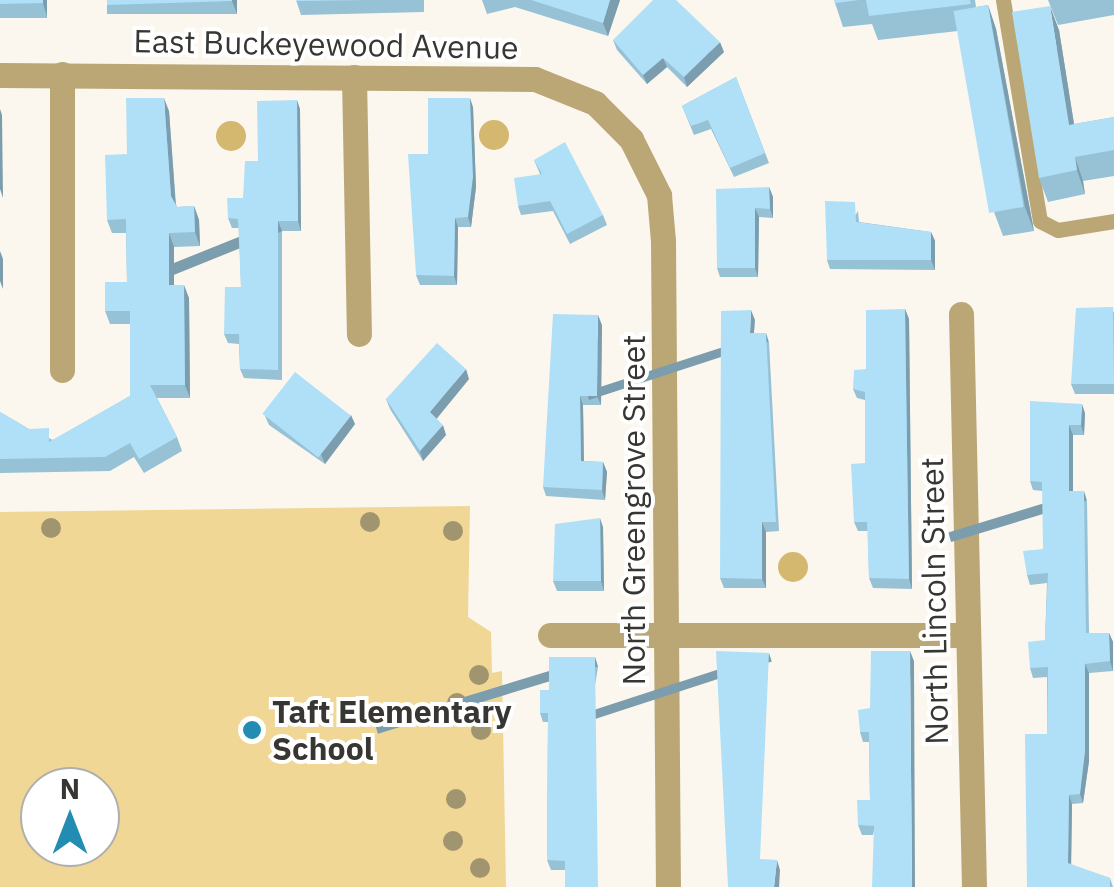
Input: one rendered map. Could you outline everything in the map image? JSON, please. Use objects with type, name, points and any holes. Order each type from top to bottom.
[{"type":"street","points":[[62,74],[62,370]]},
{"type":"street","name":"East Buckeyewood Avenue","points":[[0,75],[535,78],[594,103],[631,139]]},
{"type":"street","points":[[354,77],[359,334]]},
{"type":"street","name":"North Greengrove Street","points":[[631,139],[658,195],[664,240],[668,887]]},
{"type":"street","name":"North Lincoln Street","points":[[962,314],[974,887]]},
{"type":"street","points":[[550,635],[967,635]]},
{"type":"lane","points":[[1003,0],[1040,221],[1058,230],[1114,221]]},
{"type":"shaded area","points":[[494,120],[505,124],[509,135],[505,146],[494,150],[483,146],[479,135],[483,124]]},
{"type":"shaded area","points":[[231,121],[241,126],[246,136],[241,146],[231,151],[221,146],[216,136],[221,126]]},
{"type":"shaded area","name":"Taft Elementary School","points":[[470,506],[468,617],[491,632],[492,673],[502,671],[506,887],[0,887],[0,512]]},
{"type":"shaded area","points":[[793,552],[804,556],[808,567],[804,578],[793,582],[782,578],[778,567],[782,556]]},
{"type":"building","points":[[0,0],[43,0],[43,3],[0,4]]},
{"type":"building","points":[[107,0],[232,0],[232,1],[107,5]]},
{"type":"building","points":[[531,0],[610,0],[603,23]]},
{"type":"building","points":[[653,0],[676,0],[720,42],[684,77],[663,58],[643,75],[613,40]]},
{"type":"building","points":[[866,0],[970,0],[971,4],[869,16]]},
{"type":"building","points":[[988,5],[1024,207],[989,213],[954,11]]},
{"type":"building","points":[[1050,6],[1069,125],[1114,117],[1114,150],[1075,157],[1077,170],[1039,178],[1012,12]]},
{"type":"building","points":[[736,77],[765,153],[730,168],[708,120],[691,126],[682,106]]},
{"type":"building","points":[[126,98],[164,98],[171,196],[177,207],[194,206],[195,232],[169,233],[169,285],[184,285],[185,385],[150,385],[177,437],[139,459],[130,443],[105,457],[0,459],[0,412],[29,429],[49,428],[49,442],[130,396],[130,311],[105,311],[105,282],[127,282],[126,219],[107,220],[105,155],[127,154]]},
{"type":"building","points":[[428,98],[470,98],[473,177],[468,217],[455,218],[454,276],[416,275],[408,154],[428,154]]},
{"type":"building","points":[[297,100],[298,221],[278,221],[278,370],[240,369],[239,334],[224,334],[225,287],[241,287],[238,219],[228,218],[227,198],[243,198],[245,161],[258,161],[257,101]]},
{"type":"building","points":[[565,142],[603,215],[567,234],[550,201],[518,206],[514,178],[542,174],[534,160]]},
{"type":"building","points":[[769,187],[770,209],[755,208],[755,268],[717,268],[716,189]]},
{"type":"building","points":[[825,201],[855,202],[856,222],[931,232],[931,260],[827,260]]},
{"type":"building","points":[[1113,307],[1114,384],[1071,384],[1076,308]]},
{"type":"building","points":[[905,309],[909,579],[869,578],[867,522],[854,522],[851,464],[865,463],[865,392],[853,389],[854,370],[866,369],[866,310]]},
{"type":"building","points":[[751,310],[750,333],[766,333],[776,522],[762,522],[762,579],[720,578],[721,311]]},
{"type":"building","points":[[553,314],[598,315],[597,396],[580,396],[581,461],[603,462],[602,490],[543,487]]},
{"type":"building","points":[[437,343],[466,369],[430,412],[443,425],[420,451],[386,399]]},
{"type":"building","points":[[295,372],[351,416],[318,457],[262,414]]},
{"type":"building","points":[[1030,401],[1082,404],[1081,425],[1069,425],[1069,491],[1084,491],[1086,633],[1109,633],[1110,661],[1085,664],[1085,752],[1080,794],[1069,795],[1068,863],[1110,878],[1110,887],[1027,887],[1025,734],[1047,734],[1048,667],[1030,668],[1028,642],[1045,640],[1048,573],[1027,575],[1023,551],[1043,549],[1042,482],[1030,481]]},
{"type":"building","points":[[600,518],[601,581],[553,581],[555,524]]},
{"type":"building","points":[[716,651],[769,653],[760,859],[777,860],[774,887],[728,887]]},
{"type":"building","points":[[871,651],[910,651],[912,887],[872,887],[874,826],[858,825],[857,800],[870,800],[869,732],[860,732],[858,710],[870,708]]},
{"type":"building","points":[[549,657],[595,657],[598,887],[565,887],[565,861],[547,860],[548,713],[540,713],[540,690],[549,690]]},
{"type":"place","name":"Taft Elementary School","points":[[252,730]]}]
